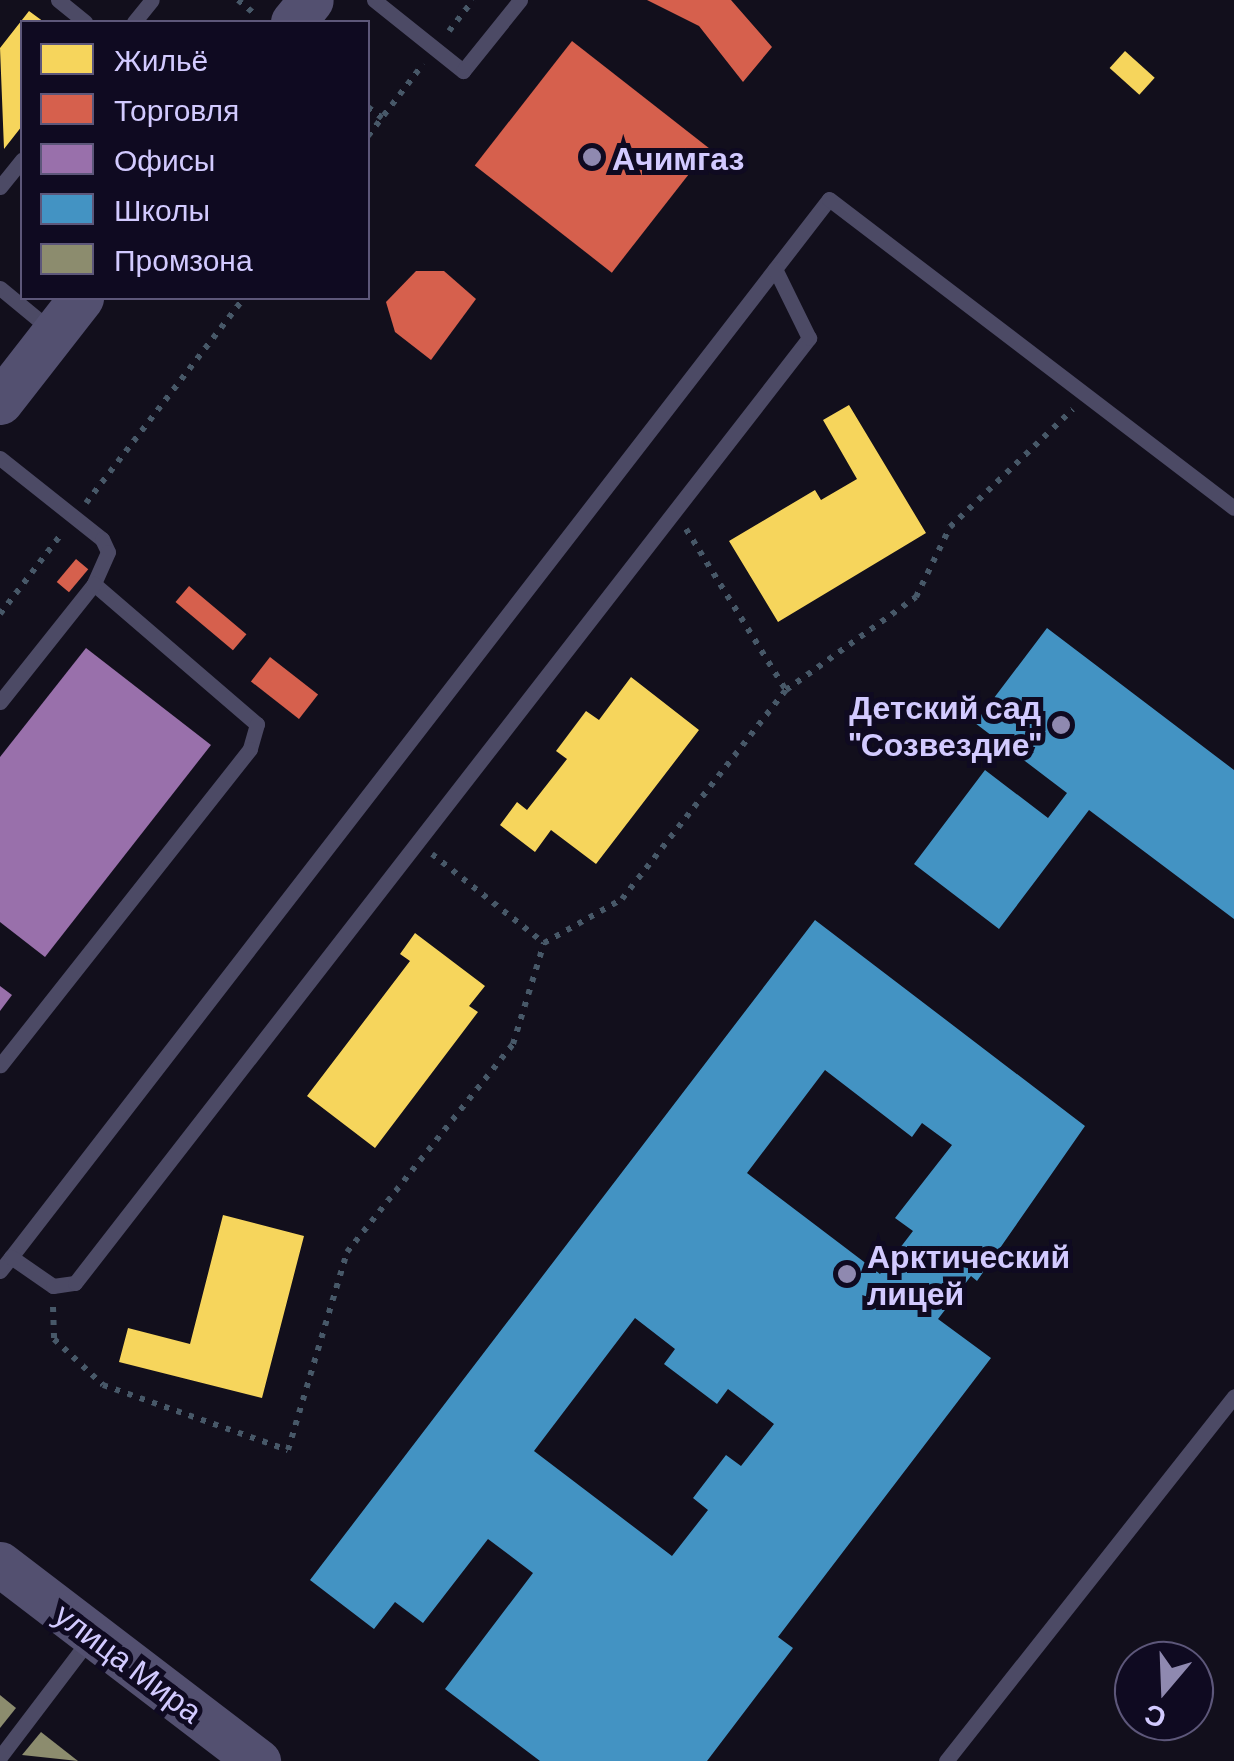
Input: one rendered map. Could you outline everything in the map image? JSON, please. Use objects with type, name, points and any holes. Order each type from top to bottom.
[{"type":"main road","points":[[295,20],[311,0]]},
{"type":"main road","points":[[0,402],[67,315]]},
{"type":"main road","name":"улица Мира","points":[[0,1564],[258,1761]]},
{"type":"lane","points":[[58,0],[83,20]]},
{"type":"lane","points":[[136,20],[152,0]]},
{"type":"lane","points":[[374,0],[463,71],[520,0]]},
{"type":"lane","points":[[0,187],[20,162]]},
{"type":"lane","points":[[0,1271],[829,199],[1234,508]]},
{"type":"lane","points":[[11,1257],[53,1286],[75,1283],[809,338],[774,269]]},
{"type":"lane","points":[[30,300],[67,315]]},
{"type":"lane","points":[[0,458],[76,516],[108,552],[94,584],[0,702]]},
{"type":"lane","points":[[0,1065],[256,737],[252,713],[94,584]]},
{"type":"lane","points":[[946,1761],[1234,1396]]},
{"type":"lane","points":[[0,1757],[93,1635]]},
{"type":"path","points":[[238,0],[262,20]]},
{"type":"path","points":[[370,108],[382,118]]},
{"type":"path","points":[[0,614],[242,300]]},
{"type":"path","points":[[53,1286],[54,1340],[102,1385],[288,1450],[347,1252],[513,1044],[544,943],[622,899],[786,690],[916,596],[950,526],[1086,398]]},
{"type":"path","points":[[674,510],[786,690]]},
{"type":"path","points":[[417,842],[544,943]]},
{"type":"building: Жильё","points":[[29,11],[41,20],[22,20]]},
{"type":"building: Жильё","points":[[20,22],[20,129],[4,149],[0,48]]},
{"type":"building: Жильё","points":[[1125,51],[1155,78],[1139,95],[1110,68]]},
{"type":"building: Жильё","points":[[849,405],[926,533],[778,622],[729,541],[815,490],[821,500],[857,479],[823,420]]},
{"type":"building: Жильё","points":[[631,677],[699,730],[596,864],[551,830],[535,852],[500,825],[517,802],[527,810],[567,759],[556,751],[586,711],[599,720]]},
{"type":"building: Жильё","points":[[415,933],[485,986],[469,1006],[478,1012],[375,1148],[307,1096],[410,961],[400,954]]},
{"type":"building: Жильё","points":[[223,1215],[304,1236],[262,1398],[119,1362],[128,1328],[190,1344]]},
{"type":"building: Торговля","points":[[647,0],[731,0],[772,47],[743,82],[699,26]]},
{"type":"building: Торговля","name":"Ачимгаз","points":[[572,41],[709,148],[612,273],[475,166]]},
{"type":"building: Торговля","points":[[416,271],[444,271],[476,299],[431,360],[395,332],[386,302]]},
{"type":"building: Торговля","points":[[76,559],[88,569],[69,592],[57,582]]},
{"type":"building: Торговля","points":[[189,586],[246,634],[233,650],[176,602]]},
{"type":"building: Торговля","points":[[270,657],[318,695],[299,719],[251,681]]},
{"type":"building: Офисы","points":[[86,648],[211,745],[45,957],[0,922],[0,757]]},
{"type":"building: Офисы","points":[[0,986],[12,995],[0,1011]]},
{"type":"building: Школы","points":[[1047,628],[1234,770],[1234,919],[1089,810],[999,929],[914,864],[985,770],[1048,818],[1067,793],[975,723]]},
{"type":"building: Школы","points":[[815,920],[1085,1126],[977,1281],[971,1276],[938,1319],[991,1358],[778,1637],[793,1648],[707,1761],[540,1761],[445,1689],[533,1573],[488,1539],[423,1623],[395,1602],[374,1629],[310,1580]],"holes":[[[825,1070],[912,1137],[922,1123],[952,1145],[895,1218],[913,1231],[880,1274],[747,1173]],[[635,1318],[675,1349],[664,1364],[717,1404],[728,1389],[774,1424],[741,1466],[726,1455],[693,1498],[708,1510],[672,1556],[534,1451]]]},
{"type":"building: Промзона","points":[[0,1695],[16,1708],[0,1728]]},
{"type":"building: Промзона","points":[[41,1732],[78,1761],[22,1755]]},
{"type":"place","name":"Ачимгаз","points":[[592,157]]},
{"type":"place","name":"Детский сад \"Созвездие\"","points":[[1061,725]]},
{"type":"place","name":"Арктический лицей","points":[[847,1274]]}]
